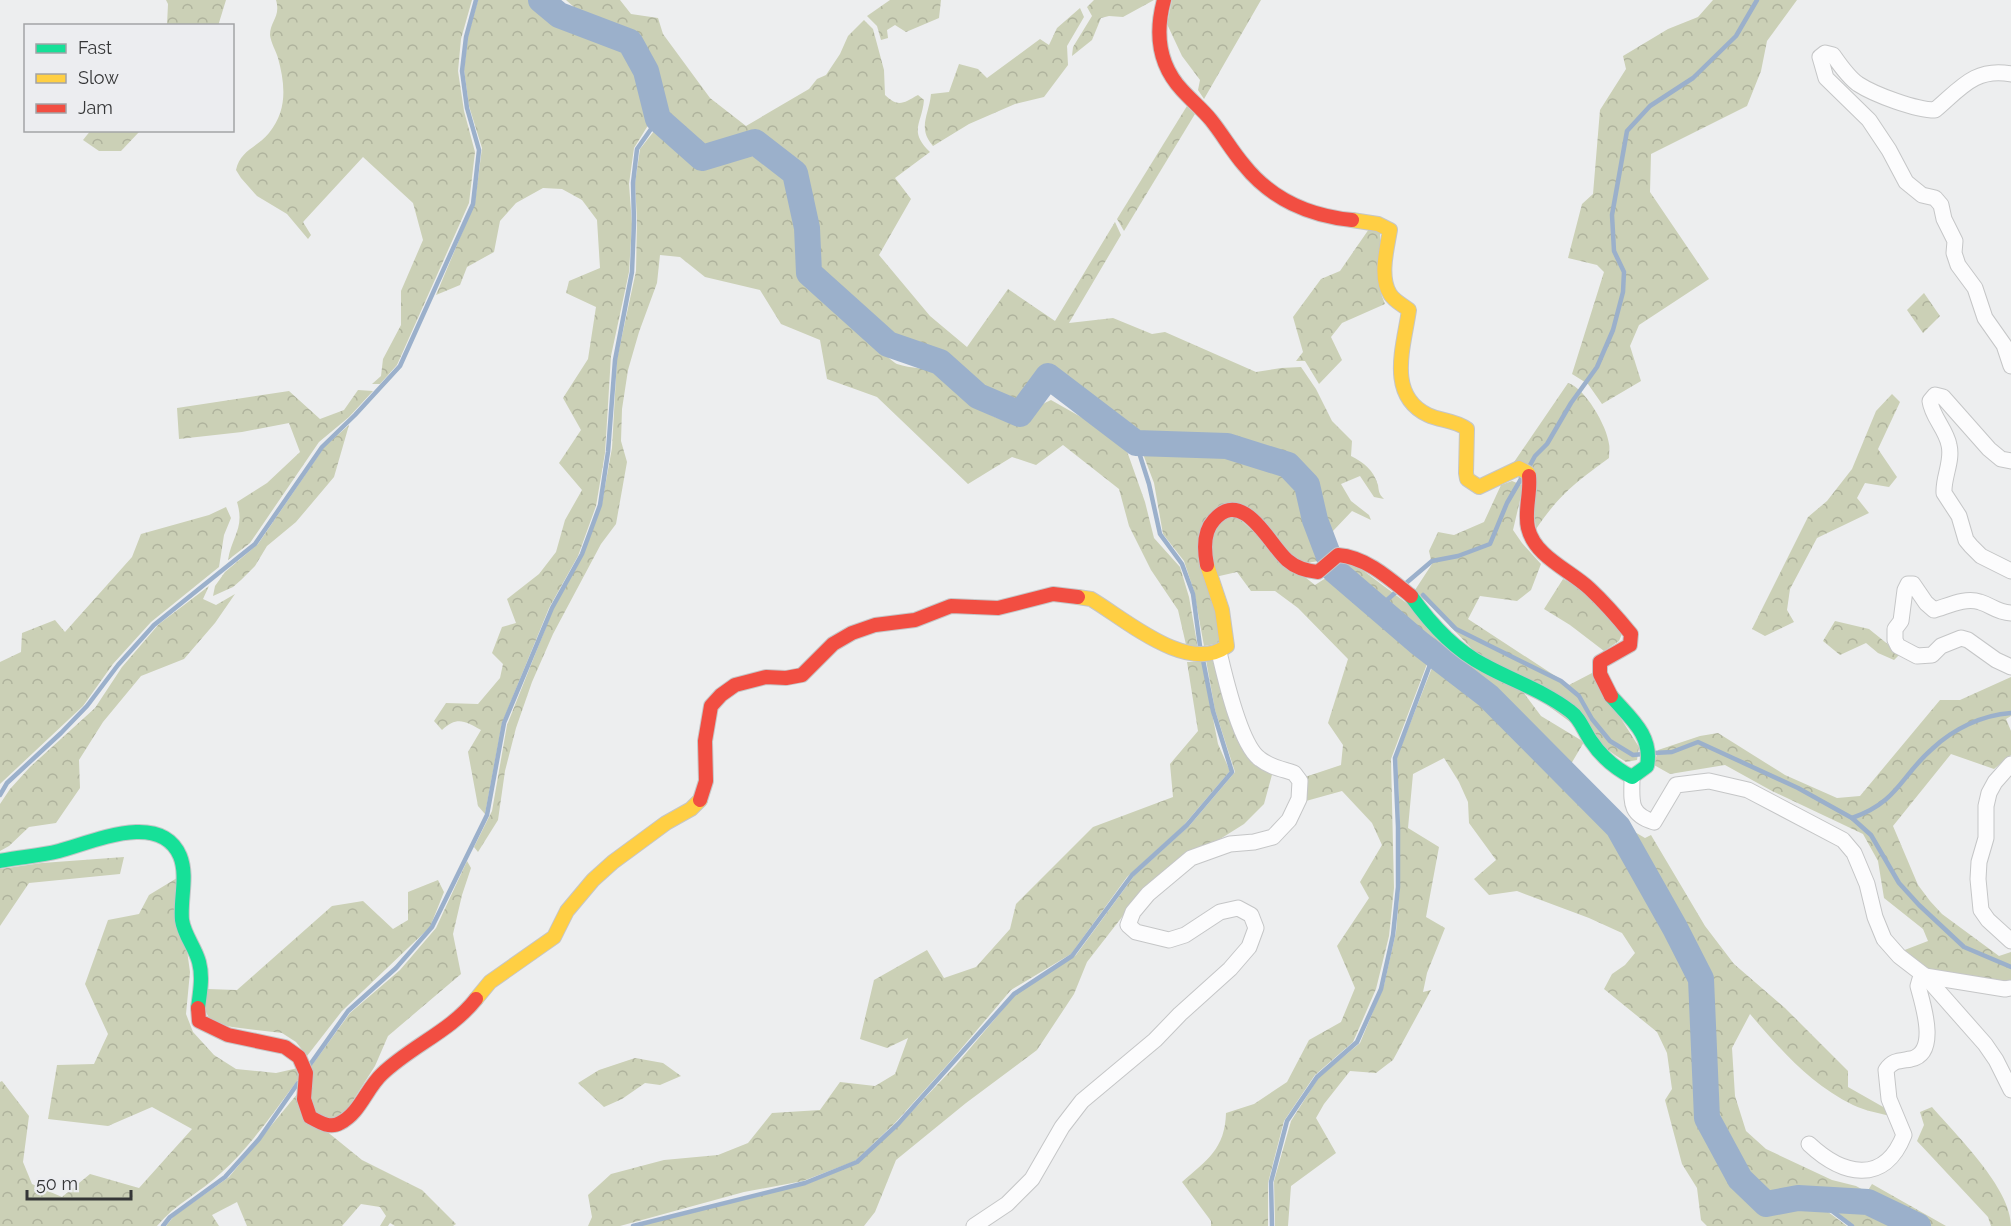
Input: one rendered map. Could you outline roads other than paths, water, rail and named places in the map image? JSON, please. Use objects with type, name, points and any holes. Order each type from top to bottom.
[{"type":"street","points":[[1164,0],[1157,30],[1166,67],[1183,93],[1212,121],[1242,165],[1281,199],[1337,218],[1382,224],[1390,230],[1386,266],[1387,282],[1390,294],[1409,310],[1399,371],[1404,392],[1413,406],[1421,411],[1435,417],[1459,421],[1467,429],[1467,449],[1463,468],[1467,479],[1479,487],[1519,468],[1528,473],[1531,485],[1526,520],[1531,537],[1541,551],[1580,580],[1631,634],[1630,645],[1600,662],[1598,671],[1606,689],[1643,734],[1649,748],[1647,766],[1632,777]]},
{"type":"street","points":[[2011,74],[1987,73],[1976,77],[1935,110],[1925,110],[1889,99],[1858,85],[1833,55],[1825,53],[1820,57],[1827,78],[1869,120],[1889,150],[1906,183],[1922,195],[1935,198],[1941,205],[1944,219],[1955,241],[1954,253],[1958,265],[1975,288],[1985,318],[2004,345],[2011,366]]},
{"type":"street","points":[[2011,461],[2001,459],[1989,449],[1943,396],[1935,395],[1930,401],[1930,406],[1947,434],[1950,449],[1944,493],[1959,516],[1966,540],[1981,556],[2011,571]]},
{"type":"street","points":[[0,861],[58,852],[127,832],[151,832],[168,841],[181,856],[183,922],[188,940],[197,953],[201,972],[197,1006],[199,1021],[228,1035],[285,1047],[299,1057],[306,1073],[304,1100],[310,1117],[325,1125],[338,1125],[354,1114],[362,1099],[396,1061],[442,1032],[467,1011],[490,982],[554,937],[567,911],[593,880],[613,862],[666,823],[691,809],[702,798],[706,781],[705,741],[711,706],[735,685],[766,677],[786,678],[802,675],[833,644],[852,633],[875,625],[915,620],[951,606],[998,608],[1053,594],[1090,599],[1176,651],[1194,654],[1215,653],[1227,646],[1222,612],[1205,553],[1206,531],[1216,516],[1227,510],[1238,509],[1254,520],[1288,561],[1300,568],[1318,572],[1338,555],[1350,556],[1366,563],[1411,595],[1423,613],[1465,654],[1536,690],[1572,712],[1582,724],[1591,742],[1617,770],[1632,777]]},
{"type":"street","points":[[2011,613],[1999,612],[1979,602],[1968,601],[1934,610],[1926,603],[1913,584],[1908,584],[1905,590],[1901,621],[1895,629],[1895,640],[1898,646],[1917,656],[1932,655],[1941,646],[1961,638],[2011,667]]},
{"type":"street","points":[[974,1226],[1007,1204],[1032,1179],[1062,1127],[1082,1101],[1155,1040],[1230,969],[1248,947],[1256,928],[1251,915],[1238,909],[1220,912],[1185,935],[1169,940],[1136,932],[1128,925],[1133,912],[1148,894],[1191,858],[1230,844],[1254,842],[1273,837],[1289,820],[1299,799],[1300,781],[1294,772],[1274,767],[1258,759],[1249,747],[1215,653]]},
{"type":"street","points":[[2011,764],[1995,782],[1989,793],[1986,806],[1986,838],[1979,862],[1978,879],[1982,910],[1988,920],[2011,941]]},
{"type":"street","points":[[1632,777],[1633,808],[1642,818],[1654,822],[1676,785],[1709,781],[1748,790],[1843,840],[1854,853],[1867,884],[1875,917],[1884,939],[1899,957],[1925,976],[1985,1044],[2011,1090]]},
{"type":"street","points":[[1809,1144],[1833,1163],[1855,1170],[1869,1170],[1881,1166],[1898,1151],[1904,1135],[1889,1099],[1886,1071],[1891,1063],[1914,1059],[1924,1052],[1928,1040],[1918,986],[1920,979],[1925,976],[2005,989],[2011,988]]},
{"type":"waterway","points":[[0,795],[7,783],[87,706],[118,665],[154,625],[255,544],[322,447],[400,366],[473,204],[479,150],[467,108],[462,71],[466,37],[476,0]]},
{"type":"waterway","points":[[541,0],[559,15],[630,42],[646,71],[658,119],[702,158],[755,142],[795,173],[807,228],[809,273],[888,344],[940,362],[978,396],[1020,414],[1048,376],[1136,443],[1227,446],[1288,465],[1307,485],[1315,520],[1334,570],[1419,643],[1488,696],[1618,827],[1701,979],[1707,1118],[1740,1179],[1766,1204],[1798,1198],[1868,1202],[1918,1226]]},
{"type":"waterway","points":[[1529,467],[1535,456],[1547,444],[1571,403],[1597,367],[1613,330],[1623,292],[1624,272],[1614,251],[1612,215],[1627,131],[1650,106],[1693,78],[1736,36],[1757,0]]},
{"type":"waterway","points":[[309,1066],[348,1011],[396,968],[432,927],[487,815],[504,723],[552,608],[582,554],[600,505],[608,452],[615,360],[632,272],[633,183],[637,149],[658,119]]},
{"type":"waterway","points":[[1136,443],[1149,484],[1160,534],[1182,564],[1193,594],[1200,646]]},
{"type":"waterway","points":[[1405,584],[1432,561],[1458,556],[1490,544],[1507,503],[1521,479]]},
{"type":"waterway","points":[[1378,608],[1396,592]]},
{"type":"waterway","points":[[1423,595],[1456,629],[1561,681],[1579,696],[1592,719],[1610,741],[1633,755],[1643,754]]},
{"type":"waterway","points":[[1272,1226],[1271,1182],[1287,1121],[1317,1077],[1357,1042],[1381,989],[1393,935],[1398,887],[1395,758],[1434,654]]},
{"type":"waterway","points":[[633,1226],[805,1183],[857,1162],[898,1124],[1014,994],[1072,956],[1132,875],[1187,825],[1232,772],[1213,711],[1203,660]]},
{"type":"waterway","points":[[1852,818],[1867,812],[1889,797],[1921,759],[1949,735],[1979,720],[2011,713]]},
{"type":"waterway","points":[[1654,753],[1672,752],[1698,742],[1798,788],[1852,818],[1871,835],[1899,883],[1919,905],[1964,947],[2011,967]]},
{"type":"waterway","points":[[163,1226],[170,1217],[225,1177],[259,1139],[298,1083]]},
{"type":"waterway","points":[[1816,1199],[1852,1226]]}]
